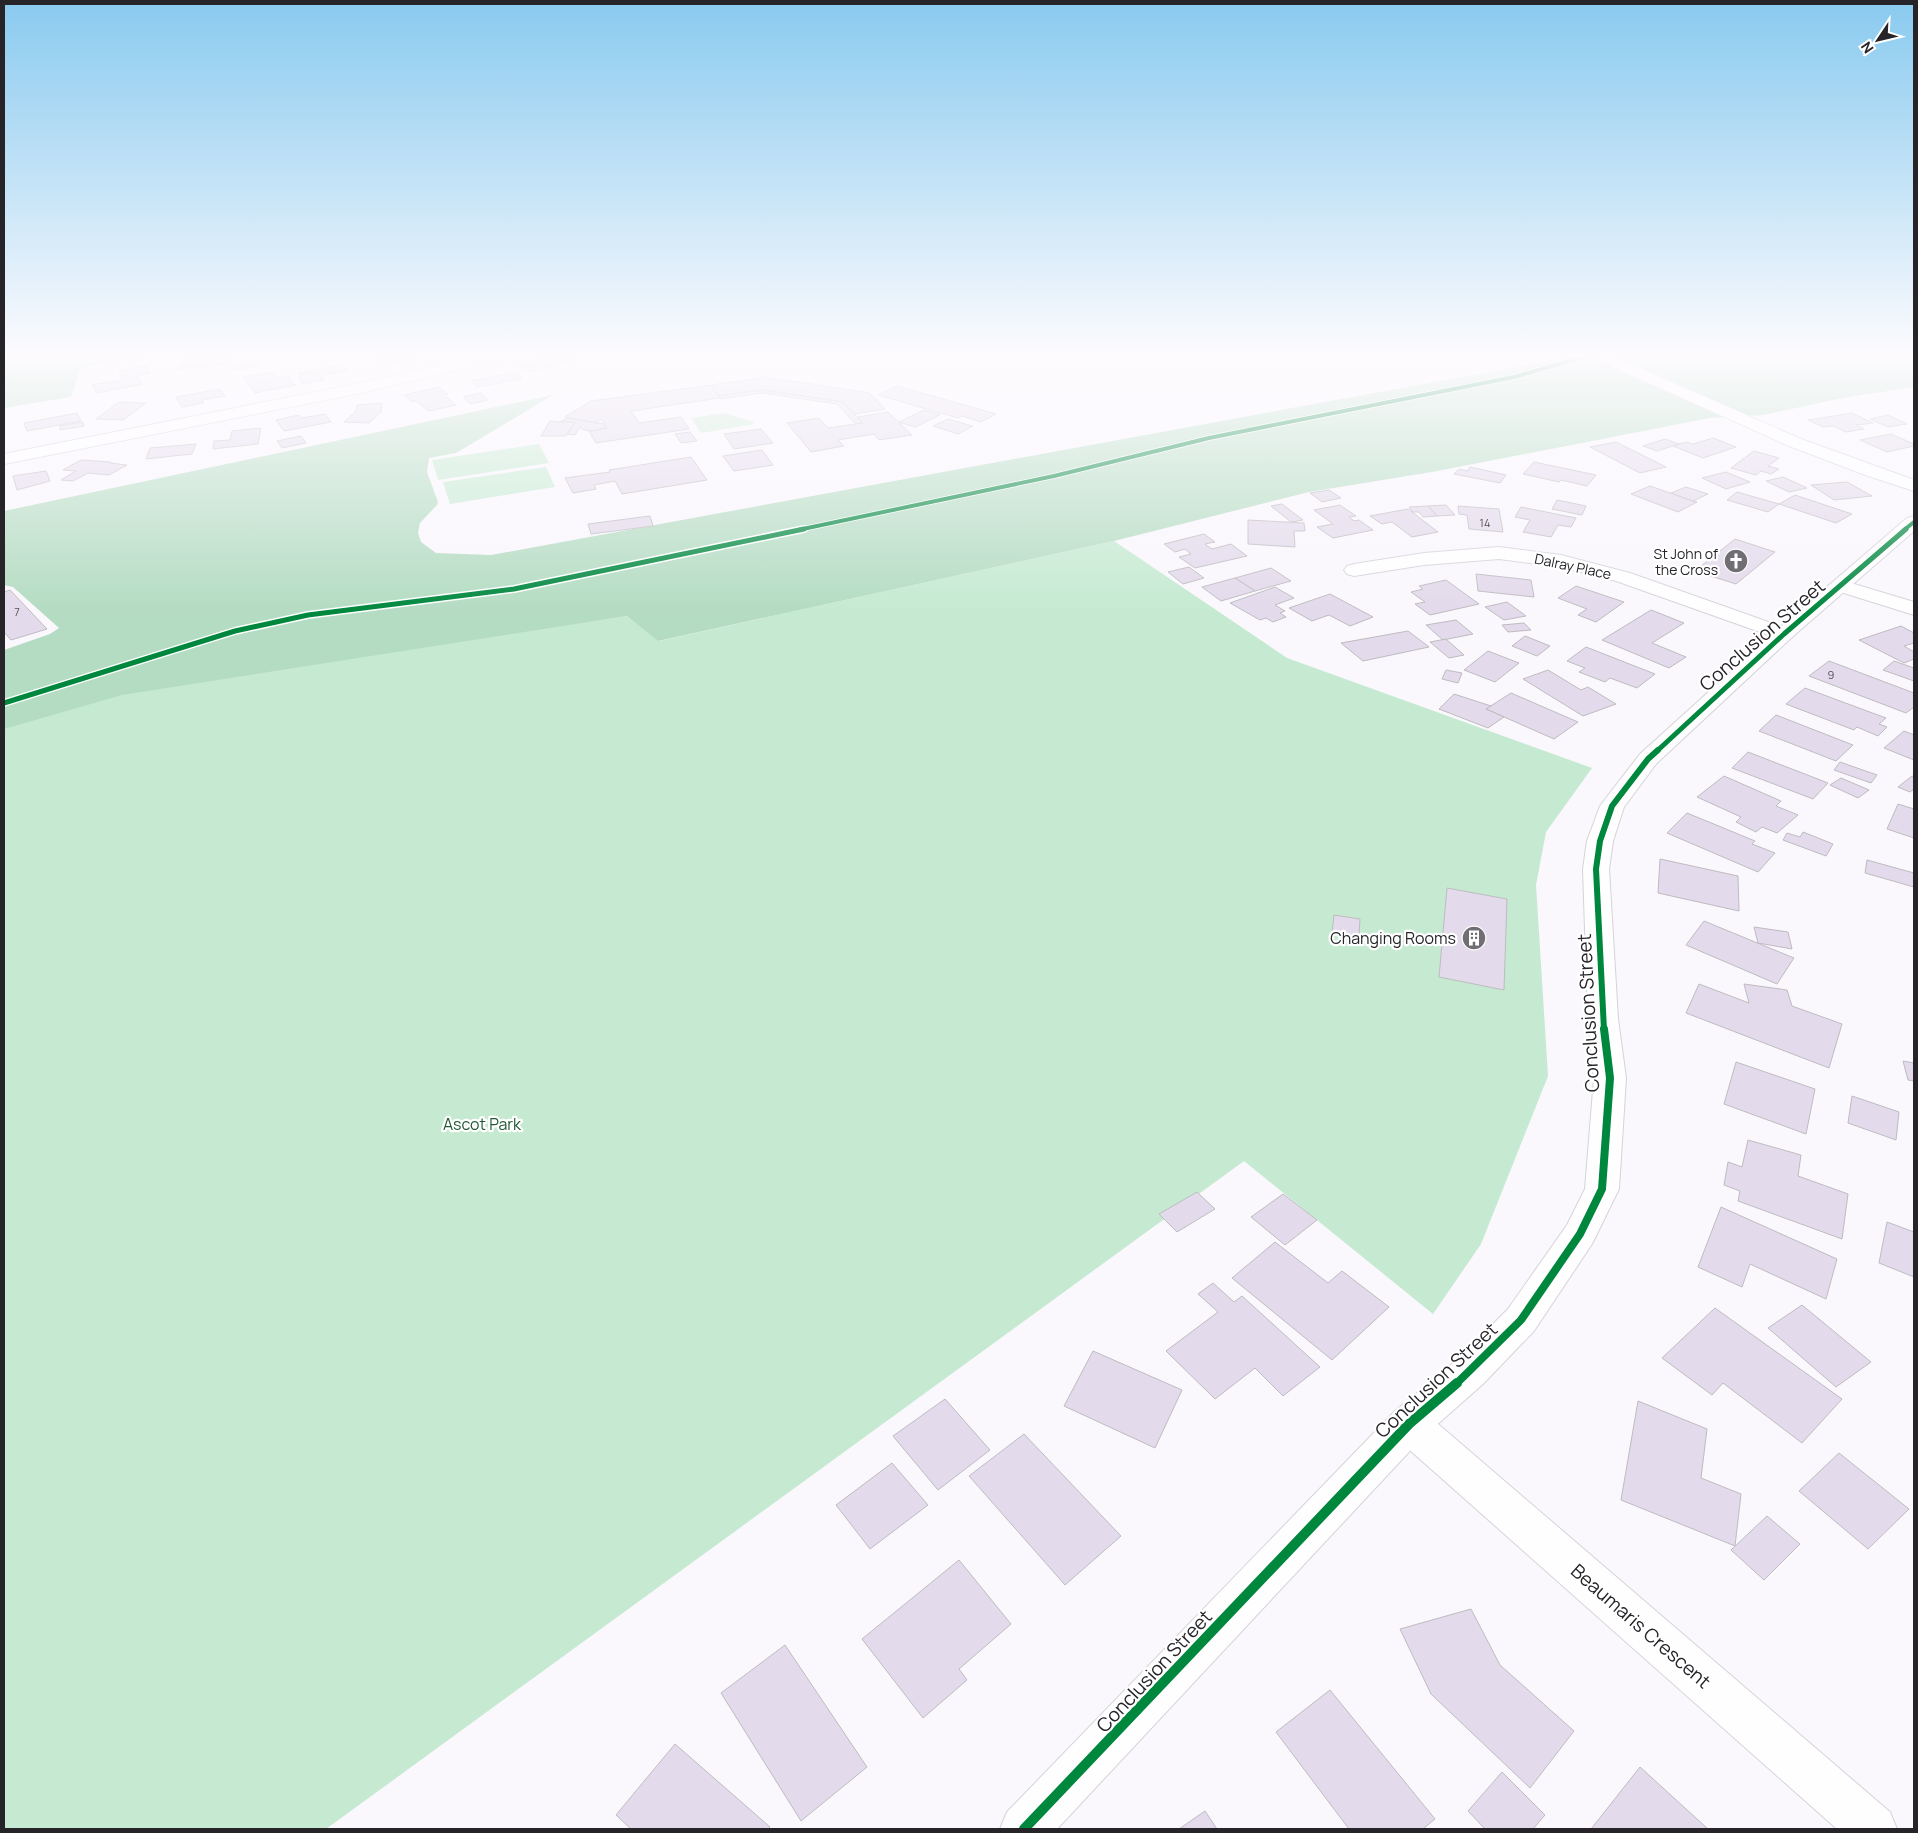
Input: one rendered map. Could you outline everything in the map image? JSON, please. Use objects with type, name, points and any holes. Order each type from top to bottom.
[{"type":"street","points":[[4,459],[92,442]]},
{"type":"street","points":[[1796,442],[1877,474],[1914,486]]},
{"type":"street","name":"Conclusion Street","points":[[1024,1829],[1408,1424],[1470,1372],[1522,1320],[1580,1234],[1602,1189],[1610,1078],[1603,1019],[1596,869],[1600,841],[1612,806],[1648,759],[1784,634],[1914,522]]},
{"type":"street","name":"Dalray Place","points":[[1354,570],[1424,559],[1499,553],[1561,561],[1623,577],[1784,634]]},
{"type":"street","points":[[1841,586],[1914,609]]},
{"type":"street","name":"Beaumaris Crescent","points":[[1408,1424],[1873,1829]]},
{"type":"green space","points":[[333,442],[475,442],[456,453],[429,458],[427,472],[438,502],[420,523],[418,533],[421,542],[436,553],[491,555],[1110,442],[1589,442],[1432,472],[1309,492],[1114,541],[658,641],[627,616],[122,695],[4,729],[4,650],[50,634],[59,628],[13,587],[4,585],[4,511]]},
{"type":"green space","points":[[539,444],[549,463],[438,480],[432,460]]},
{"type":"green space","points":[[546,467],[555,487],[450,504],[443,482]]},
{"type":"green space","name":"Ascot Park","points":[[1114,541],[1287,658],[1592,768],[1546,832],[1536,885],[1548,1076],[1481,1244],[1433,1314],[1244,1161],[326,1829],[4,1829],[4,707],[627,616],[659,641]]},
{"type":"building","points":[[214,442],[258,442],[258,444],[213,449]]},
{"type":"building","points":[[277,442],[306,443],[282,448]]},
{"type":"building","points":[[729,442],[773,443],[734,449]]},
{"type":"building","points":[[802,442],[840,442],[844,446],[811,452]]},
{"type":"building","points":[[1616,442],[1666,467],[1640,473],[1590,447]]},
{"type":"building","points":[[1657,442],[1672,442],[1679,444],[1657,451],[1643,446]]},
{"type":"building","points":[[1686,442],[1693,444],[1701,442],[1722,442],[1736,447],[1703,458],[1673,446]]},
{"type":"building","points":[[1863,442],[1908,442],[1914,444],[1914,446],[1887,452]]},
{"type":"building","points":[[196,444],[192,454],[146,459],[150,448]]},
{"type":"building","points":[[762,450],[773,465],[734,471],[723,456]]},
{"type":"building","points":[[1754,451],[1779,458],[1768,466],[1779,469],[1771,474],[1761,471],[1756,475],[1731,468]]},
{"type":"building","points":[[691,457],[707,480],[622,494],[615,481],[594,485],[596,489],[573,493],[565,478],[610,472],[609,470]]},
{"type":"building","points":[[81,460],[127,465],[109,475],[88,473],[73,481],[61,480],[76,471],[63,470]]},
{"type":"building","points":[[1534,462],[1596,475],[1587,486],[1523,474]]},
{"type":"building","points":[[1470,467],[1506,475],[1500,483],[1454,474],[1459,469],[1468,471]]},
{"type":"building","points":[[46,471],[50,481],[17,490],[13,476]]},
{"type":"building","points":[[1726,472],[1750,482],[1726,489],[1702,478]]},
{"type":"building","points":[[1783,477],[1807,488],[1789,492],[1766,481]]},
{"type":"building","points":[[1847,482],[1872,496],[1834,500],[1811,485]]},
{"type":"building","points":[[1650,486],[1697,502],[1678,512],[1631,494]]},
{"type":"building","points":[[1686,487],[1708,494],[1693,501],[1671,493]]},
{"type":"building","points":[[1329,490],[1341,498],[1322,502],[1310,493]]},
{"type":"building","points":[[1737,492],[1779,504],[1768,512],[1727,500]]},
{"type":"building","points":[[1795,495],[1852,514],[1836,523],[1779,504]]},
{"type":"building","points":[[1557,500],[1586,506],[1582,515],[1552,509]]},
{"type":"building","points":[[1282,504],[1303,520],[1291,522],[1271,506]]},
{"type":"building","points":[[1340,505],[1356,516],[1349,517],[1354,521],[1359,520],[1373,530],[1333,538],[1317,527],[1333,524],[1314,510]]},
{"type":"building","points":[[1446,505],[1455,515],[1437,516],[1428,506]]},
{"type":"building","points":[[1428,506],[1437,516],[1423,517],[1419,512],[1413,512],[1409,507]]},
{"type":"building","points":[[1458,506],[1499,509],[1503,532],[1469,529],[1467,515],[1459,514]]},
{"type":"building","points":[[1521,507],[1576,518],[1571,527],[1558,525],[1551,537],[1523,532],[1530,520],[1515,517]]},
{"type":"building","points":[[1408,509],[1438,532],[1412,537],[1392,522],[1382,524],[1370,516]]},
{"type":"building","points":[[650,516],[653,526],[591,534],[588,524]]},
{"type":"building","points":[[1248,520],[1304,523],[1305,531],[1294,531],[1295,547],[1248,544]]},
{"type":"building","points":[[1204,534],[1215,542],[1205,544],[1212,549],[1231,544],[1247,556],[1195,568],[1179,557],[1191,554],[1185,549],[1175,552],[1164,544]]},
{"type":"building","name":"St John of the Cross","points":[[1735,539],[1775,552],[1736,584],[1695,571]]},
{"type":"building","points":[[1189,567],[1204,578],[1183,584],[1168,572]]},
{"type":"building","points":[[1271,568],[1291,581],[1255,591],[1235,578]]},
{"type":"building","points":[[1476,574],[1531,580],[1534,597],[1478,591]]},
{"type":"building","points":[[1235,578],[1255,591],[1221,601],[1202,587]]},
{"type":"building","points":[[1446,580],[1479,604],[1430,615],[1415,604],[1425,602],[1411,592],[1423,589],[1419,586]]},
{"type":"building","points":[[1576,586],[1624,602],[1596,622],[1578,615],[1587,609],[1558,598]]},
{"type":"building","points":[[1275,587],[1294,598],[1275,605],[1285,611],[1280,613],[1286,617],[1273,622],[1266,618],[1260,620],[1230,603]]},
{"type":"building","points":[[10,590],[47,629],[11,640],[4,632],[4,592]]},
{"type":"building","points":[[1330,594],[1373,617],[1350,626],[1329,615],[1312,621],[1289,608]]},
{"type":"building","points":[[1507,602],[1526,616],[1504,620],[1485,607]]},
{"type":"building","points":[[1651,610],[1684,623],[1652,643],[1686,657],[1669,668],[1602,640]]},
{"type":"building","points":[[1456,620],[1473,634],[1443,640],[1426,625]]},
{"type":"building","points":[[1524,623],[1531,630],[1508,632],[1502,625]]},
{"type":"building","points":[[1901,626],[1914,633],[1914,643],[1904,646],[1914,652],[1914,659],[1904,663],[1859,640]]},
{"type":"building","points":[[1408,631],[1429,647],[1363,661],[1341,643]]},
{"type":"building","points":[[1525,636],[1550,646],[1537,656],[1512,646]]},
{"type":"building","points":[[1446,639],[1464,655],[1449,658],[1430,642]]},
{"type":"building","points":[[1586,647],[1655,674],[1637,688],[1610,678],[1605,682],[1579,672],[1585,668],[1567,661]]},
{"type":"building","points":[[1488,651],[1519,663],[1495,682],[1464,670]]},
{"type":"building","points":[[1829,661],[1914,693],[1914,707],[1906,713],[1809,676]]},
{"type":"building","points":[[1894,661],[1914,668],[1914,681],[1883,670]]},
{"type":"building","points":[[1446,670],[1462,673],[1458,683],[1442,679]]},
{"type":"building","points":[[1548,670],[1581,690],[1588,687],[1616,704],[1583,716],[1523,679]]},
{"type":"building","points":[[1805,688],[1886,718],[1879,724],[1887,727],[1878,736],[1857,727],[1854,730],[1786,704]]},
{"type":"building","points":[[1511,693],[1578,722],[1554,739],[1486,709]]},
{"type":"building","points":[[1454,694],[1491,706],[1486,709],[1504,717],[1488,728],[1439,709]]},
{"type":"building","points":[[1776,715],[1853,745],[1836,761],[1759,731]]},
{"type":"building","points":[[1904,731],[1914,735],[1914,760],[1884,748]]},
{"type":"building","points":[[1748,752],[1828,783],[1813,799],[1732,768]]},
{"type":"building","points":[[1840,762],[1877,775],[1871,783],[1834,770]]},
{"type":"building","points":[[1724,776],[1781,801],[1776,806],[1798,815],[1777,833],[1762,827],[1756,832],[1736,822],[1741,817],[1697,797]]},
{"type":"building","points":[[1912,776],[1914,777],[1914,789],[1910,792],[1898,787]]},
{"type":"building","points":[[1841,778],[1869,790],[1858,798],[1830,785]]},
{"type":"building","points":[[1898,804],[1914,809],[1914,838],[1887,829]]},
{"type":"building","points":[[1687,813],[1755,841],[1752,844],[1775,853],[1758,872],[1667,833]]},
{"type":"building","points":[[1803,832],[1833,844],[1826,856],[1783,840],[1787,833],[1800,837]]},
{"type":"building","points":[[1660,859],[1738,876],[1739,911],[1658,893]]},
{"type":"building","points":[[1867,860],[1914,873],[1914,887],[1865,873]]},
{"type":"building","name":"Changing Rooms","points":[[1447,888],[1507,899],[1504,990],[1439,977]]},
{"type":"building","points":[[1334,915],[1360,919],[1359,936],[1332,932]]},
{"type":"building","points":[[1704,921],[1794,958],[1777,984],[1686,945]]},
{"type":"building","points":[[1754,927],[1788,932],[1792,949],[1758,943]]},
{"type":"building","points":[[1699,984],[1749,1003],[1744,984],[1787,990],[1792,1006],[1842,1024],[1829,1068],[1686,1013]]},
{"type":"building","points":[[1903,1061],[1914,1063],[1914,1081],[1908,1080]]},
{"type":"building","points":[[1736,1062],[1815,1089],[1806,1134],[1724,1104]]},
{"type":"building","points":[[1852,1096],[1899,1112],[1896,1140],[1848,1123]]},
{"type":"building","points":[[1748,1140],[1801,1155],[1798,1176],[1848,1194],[1842,1239],[1738,1201],[1740,1191],[1724,1185],[1728,1162],[1742,1167]]},
{"type":"building","points":[[1197,1192],[1215,1209],[1177,1232],[1159,1214]]},
{"type":"building","points":[[1283,1194],[1317,1220],[1285,1245],[1251,1217]]},
{"type":"building","points":[[1721,1207],[1837,1259],[1826,1299],[1750,1264],[1742,1287],[1698,1267]]},
{"type":"building","points":[[1887,1222],[1914,1232],[1914,1277],[1879,1263]]},
{"type":"building","points":[[1275,1242],[1328,1283],[1342,1271],[1389,1307],[1332,1360],[1232,1278]]},
{"type":"building","points":[[1213,1283],[1234,1302],[1242,1296],[1320,1367],[1283,1396],[1255,1368],[1215,1399],[1166,1351],[1218,1312],[1198,1294]]},
{"type":"building","points":[[1802,1305],[1871,1362],[1836,1387],[1768,1328]]},
{"type":"building","points":[[1715,1308],[1842,1399],[1802,1443],[1723,1383],[1712,1395],[1662,1358]]},
{"type":"building","points":[[1093,1351],[1182,1390],[1155,1448],[1064,1406]]},
{"type":"building","points":[[945,1399],[990,1450],[938,1490],[893,1436]]},
{"type":"building","points":[[1638,1401],[1707,1429],[1701,1478],[1741,1494],[1735,1546],[1621,1500]]},
{"type":"building","points":[[1024,1434],[1121,1536],[1065,1585],[969,1476]]},
{"type":"building","points":[[1839,1453],[1909,1509],[1868,1549],[1799,1491]]},
{"type":"building","points":[[892,1463],[928,1505],[870,1549],[836,1505]]},
{"type":"building","points":[[1767,1516],[1800,1544],[1764,1580],[1731,1550]]},
{"type":"building","points":[[959,1560],[1011,1624],[959,1669],[967,1680],[923,1718],[862,1639]]},
{"type":"building","points":[[1471,1609],[1500,1665],[1574,1731],[1530,1788],[1431,1694],[1400,1629]]},
{"type":"building","points":[[785,1645],[867,1767],[801,1821],[721,1693]]},
{"type":"building","points":[[1330,1690],[1435,1819],[1423,1829],[1349,1829],[1276,1732]]},
{"type":"building","points":[[675,1744],[770,1827],[768,1829],[631,1829],[616,1815]]},
{"type":"building","points":[[1640,1767],[1708,1829],[1591,1829]]},
{"type":"building","points":[[1502,1772],[1545,1815],[1533,1829],[1485,1829],[1468,1811]]},
{"type":"building","points":[[1205,1811],[1217,1829],[1179,1829]]},
{"type":"cycle path","points":[[4,703],[235,631],[308,615],[514,589],[591,574],[1054,476],[1195,442]]},
{"type":"cycle path","points":[[1024,1829],[1409,1424],[1470,1372],[1521,1320],[1580,1234],[1602,1189],[1610,1078],[1603,1019],[1596,869],[1600,841],[1612,806],[1648,759],[1784,634],[1914,522]]},
{"type":"place","name":"St John of the Cross","points":[[1736,561]]},
{"type":"place","name":"Changing Rooms","points":[[1474,938]]}]
